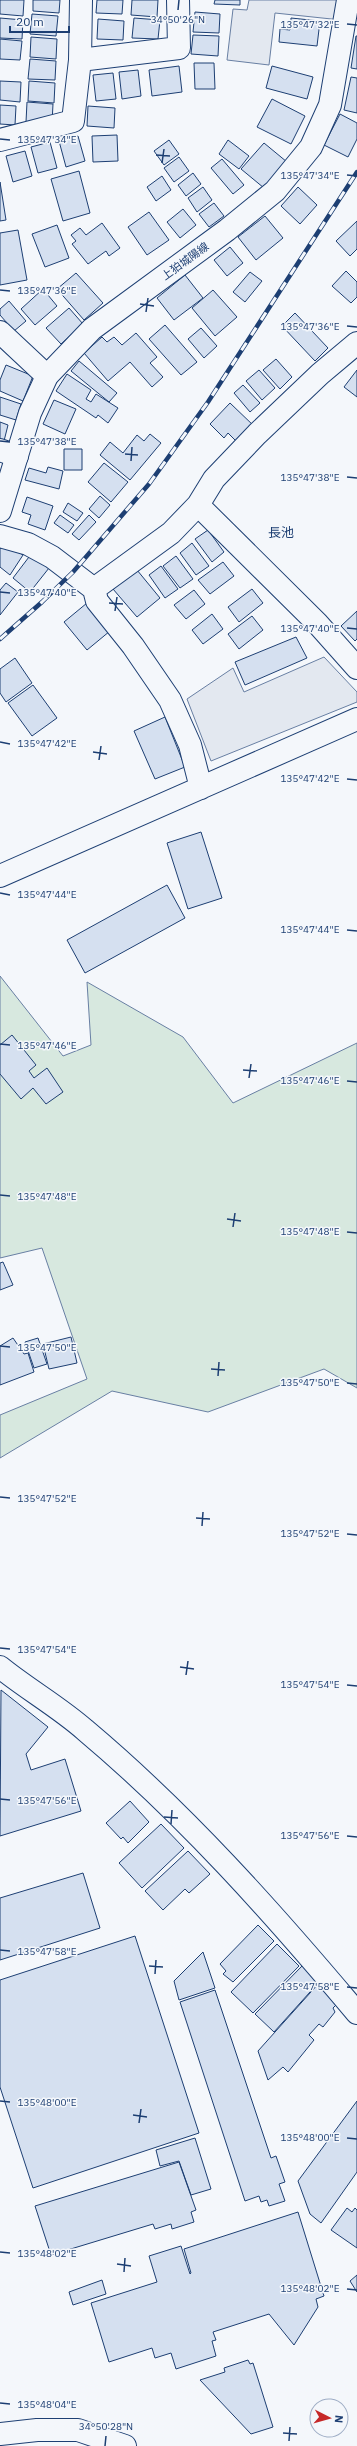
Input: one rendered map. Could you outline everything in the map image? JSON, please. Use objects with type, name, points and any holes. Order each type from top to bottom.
[{"type":"street","points":[[0,140],[73,121],[80,60],[80,0]]},
{"type":"street","points":[[80,60],[179,48],[178,0]]},
{"type":"street","name":"上狛城陽線","points":[[0,511],[9,453],[47,376],[92,329],[227,230],[275,191],[311,147],[330,105],[348,0]]},
{"type":"street","points":[[0,332],[47,376]]},
{"type":"street","points":[[94,589],[171,533],[198,505],[214,479],[257,434],[320,374],[357,344]]},
{"type":"street","points":[[198,505],[317,623],[357,668]]},
{"type":"street","points":[[0,536],[28,544],[52,557],[94,589],[97,601],[133,646],[170,700],[190,744],[201,788]]},
{"type":"street","points":[[0,876],[357,719]]},
{"type":"street","points":[[0,1667],[84,1728],[158,1795],[295,1939],[357,2013]]},
{"type":"street","points":[[0,2434],[37,2430],[78,2430],[125,2446]]},
{"type":"shaded area","points":[[249,0],[343,0],[341,20],[275,13],[269,65],[227,60],[233,9],[247,10]]},
{"type":"shaded area","points":[[324,657],[357,692],[357,702],[211,761],[187,699],[233,668],[244,692]]},
{"type":"shaded area","points":[[0,976],[63,1056],[91,1045],[87,982],[183,1037],[233,1103],[357,1043],[357,1388],[324,1369],[208,1412],[112,1391],[0,1458],[0,1415],[87,1379],[42,1248],[0,1258]]},
{"type":"building","points":[[0,0],[24,0],[23,16],[0,14]]},
{"type":"building","points":[[33,0],[60,0],[59,13],[33,11]]},
{"type":"building","points":[[97,0],[123,0],[122,14],[96,13]]},
{"type":"building","points":[[132,0],[158,0],[157,17],[131,15]]},
{"type":"building","points":[[215,0],[240,0],[240,5],[214,4]]},
{"type":"building","points":[[195,12],[220,14],[219,33],[193,32]]},
{"type":"building","points":[[32,14],[58,16],[56,36],[30,34]]},
{"type":"building","points":[[0,18],[23,20],[22,39],[0,38]]},
{"type":"building","points":[[134,18],[160,20],[158,39],[132,38]]},
{"type":"building","points":[[291,18],[320,21],[317,46],[279,42],[280,29],[290,30]]},
{"type":"building","points":[[98,19],[124,21],[123,40],[97,39]]},
{"type":"building","points":[[193,35],[219,36],[218,56],[191,54]]},
{"type":"building","points":[[357,36],[357,69],[351,68]]},
{"type":"building","points":[[31,37],[57,39],[56,59],[30,57]]},
{"type":"building","points":[[0,39],[22,41],[20,60],[0,59]]},
{"type":"building","points":[[30,59],[56,61],[55,80],[28,79]]},
{"type":"building","points":[[194,63],[214,63],[215,89],[195,89]]},
{"type":"building","points":[[179,66],[182,92],[152,96],[149,70]]},
{"type":"building","points":[[272,66],[313,77],[307,99],[266,88]]},
{"type":"building","points":[[138,70],[141,96],[122,99],[119,72]]},
{"type":"building","points":[[113,73],[116,99],[96,101],[93,75]]},
{"type":"building","points":[[351,77],[357,78],[357,113],[344,110]]},
{"type":"building","points":[[0,81],[21,82],[20,102],[0,100]]},
{"type":"building","points":[[29,81],[55,83],[54,103],[28,101]]},
{"type":"building","points":[[272,99],[305,116],[291,144],[257,127]]},
{"type":"building","points":[[27,102],[53,104],[52,123],[26,122]]},
{"type":"building","points":[[0,105],[16,106],[15,125],[0,124]]},
{"type":"building","points":[[88,106],[115,108],[114,128],[87,126]]},
{"type":"building","points":[[340,114],[357,123],[357,139],[348,157],[324,145]]},
{"type":"building","points":[[117,135],[118,161],[93,162],[92,136]]},
{"type":"building","points":[[78,136],[85,161],[66,167],[59,141]]},
{"type":"building","points":[[169,140],[179,154],[164,165],[154,151]]},
{"type":"building","points":[[228,140],[249,156],[239,169],[219,154]]},
{"type":"building","points":[[50,142],[57,168],[38,173],[31,147]]},
{"type":"building","points":[[264,143],[287,162],[264,188],[241,169]]},
{"type":"building","points":[[25,151],[32,176],[13,182],[6,156]]},
{"type":"building","points":[[179,157],[189,171],[174,182],[164,168]]},
{"type":"building","points":[[222,159],[244,185],[233,194],[211,168]]},
{"type":"building","points":[[79,171],[90,213],[63,221],[51,179]]},
{"type":"building","points":[[193,173],[201,184],[186,196],[178,185]]},
{"type":"building","points":[[162,176],[171,190],[156,201],[147,187]]},
{"type":"building","points":[[0,182],[6,220],[0,221]]},
{"type":"building","points":[[203,187],[212,200],[197,212],[188,198]]},
{"type":"building","points":[[298,187],[317,205],[300,224],[281,206]]},
{"type":"building","points":[[214,203],[224,216],[209,227],[199,214]]},
{"type":"building","points":[[183,209],[196,225],[180,238],[167,222]]},
{"type":"building","points":[[149,212],[169,240],[147,255],[128,227]]},
{"type":"building","points":[[265,216],[283,238],[256,260],[238,237]]},
{"type":"building","points":[[357,221],[357,249],[350,256],[336,241]]},
{"type":"building","points":[[102,223],[120,248],[109,256],[106,251],[88,264],[72,244],[76,241],[71,235],[80,228],[86,235]]},
{"type":"building","points":[[57,225],[69,258],[45,267],[32,234]]},
{"type":"building","points":[[18,230],[27,280],[0,285],[0,233]]},
{"type":"building","points":[[230,247],[243,263],[227,276],[214,260]]},
{"type":"building","points":[[346,271],[357,282],[357,297],[351,303],[332,286]]},
{"type":"building","points":[[250,272],[262,281],[245,302],[233,292]]},
{"type":"building","points":[[76,273],[103,303],[84,320],[57,289]]},
{"type":"building","points":[[185,275],[203,298],[174,320],[157,298]]},
{"type":"building","points":[[43,289],[57,306],[35,325],[21,309]]},
{"type":"building","points":[[213,290],[237,317],[215,336],[192,308]]},
{"type":"building","points":[[9,301],[26,321],[14,331],[0,315],[0,309]]},
{"type":"building","points":[[69,308],[83,324],[61,344],[46,328]]},
{"type":"building","points":[[295,313],[328,348],[315,361],[282,326]]},
{"type":"building","points":[[165,325],[197,362],[181,375],[149,339]]},
{"type":"building","points":[[201,328],[217,346],[204,358],[188,339]]},
{"type":"building","points":[[136,333],[157,357],[150,363],[163,377],[152,387],[130,362],[108,381],[84,353],[102,337],[107,342],[114,337],[122,345]]},
{"type":"building","points":[[276,359],[292,377],[280,389],[263,370]]},
{"type":"building","points":[[79,361],[117,393],[109,402],[71,371]]},
{"type":"building","points":[[6,365],[33,376],[23,401],[0,391],[0,380]]},
{"type":"building","points":[[259,370],[275,388],[262,400],[246,381]]},
{"type":"building","points":[[357,370],[357,397],[344,387]]},
{"type":"building","points":[[67,374],[91,390],[86,399],[91,402],[96,394],[118,408],[108,423],[98,415],[96,418],[56,391]]},
{"type":"building","points":[[243,385],[260,403],[250,412],[234,393]]},
{"type":"building","points":[[0,397],[21,404],[16,420],[0,415]]},
{"type":"building","points":[[54,400],[76,409],[65,434],[43,424]]},
{"type":"building","points":[[230,403],[255,427],[238,443],[228,433],[224,438],[210,424]]},
{"type":"building","points":[[0,422],[8,425],[4,441],[0,440]]},
{"type":"building","points":[[150,434],[161,443],[130,480],[100,455],[110,442],[123,453],[137,435],[144,441]]},
{"type":"building","points":[[64,449],[82,449],[82,470],[64,470]]},
{"type":"building","points":[[104,463],[128,482],[111,502],[88,482]]},
{"type":"building","points":[[48,467],[63,471],[59,489],[25,480],[29,468],[46,473]]},
{"type":"building","points":[[100,496],[110,505],[99,518],[89,509]]},
{"type":"building","points":[[27,497],[53,506],[45,530],[28,524],[31,515],[22,512]]},
{"type":"building","points":[[68,503],[83,513],[77,521],[63,512]]},
{"type":"building","points":[[60,515],[74,525],[68,533],[54,523]]},
{"type":"building","points":[[89,515],[96,522],[79,540],[72,534]]},
{"type":"building","points":[[208,530],[224,552],[212,562],[195,539]]},
{"type":"building","points":[[4,543],[23,555],[10,575],[0,567],[0,549]]},
{"type":"building","points":[[192,543],[209,566],[196,575],[180,553]]},
{"type":"building","points":[[32,553],[49,568],[30,592],[13,578]]},
{"type":"building","points":[[176,556],[193,579],[180,588],[163,566]]},
{"type":"building","points":[[223,562],[234,576],[210,594],[198,580]]},
{"type":"building","points":[[161,566],[178,589],[165,598],[149,575]]},
{"type":"building","points":[[137,570],[160,598],[137,617],[113,589]]},
{"type":"building","points":[[6,583],[18,592],[0,615],[0,590]]},
{"type":"building","points":[[252,589],[263,603],[239,622],[228,607]]},
{"type":"building","points":[[194,590],[205,604],[186,619],[174,605]]},
{"type":"building","points":[[87,603],[110,631],[87,650],[64,622]]},
{"type":"building","points":[[357,611],[357,639],[355,641],[341,626]]},
{"type":"building","points":[[212,614],[223,629],[203,644],[192,630]]},
{"type":"building","points":[[252,616],[263,630],[239,649],[228,634]]},
{"type":"building","points":[[296,637],[307,658],[245,685],[235,662]]},
{"type":"building","points":[[15,658],[32,683],[6,702],[0,693],[0,669]]},
{"type":"building","points":[[33,685],[57,718],[32,736],[8,703]]},
{"type":"building","points":[[165,717],[185,767],[155,779],[134,731]]},
{"type":"building","points":[[201,832],[222,898],[188,909],[167,843]]},
{"type":"building","points":[[167,885],[185,918],[85,973],[67,940]]},
{"type":"building","points":[[12,1035],[36,1065],[29,1071],[34,1078],[47,1068],[63,1092],[46,1104],[33,1088],[21,1099],[0,1074],[0,1045]]},
{"type":"building","points":[[3,1262],[13,1285],[0,1290],[0,1263]]},
{"type":"building","points":[[71,1337],[77,1363],[49,1369],[43,1344]]},
{"type":"building","points":[[13,1338],[24,1354],[28,1353],[34,1372],[0,1385],[0,1346]]},
{"type":"building","points":[[38,1338],[47,1364],[34,1368],[25,1342]]},
{"type":"building","points":[[1,1690],[48,1727],[26,1754],[31,1770],[65,1759],[81,1811],[0,1836]]},
{"type":"building","points":[[130,1801],[149,1822],[128,1843],[123,1837],[121,1839],[106,1823]]},
{"type":"building","points":[[161,1824],[184,1848],[142,1888],[119,1863]]},
{"type":"building","points":[[188,1851],[210,1874],[189,1893],[185,1889],[163,1910],[145,1891]]},
{"type":"building","points":[[83,1873],[100,1928],[0,1960],[0,1898]]},
{"type":"building","points":[[258,1925],[274,1941],[233,1982],[223,1974],[226,1971],[220,1964]]},
{"type":"building","points":[[135,1936],[199,2133],[33,2188],[0,2087],[0,1980]]},
{"type":"building","points":[[277,1944],[299,1966],[253,2013],[231,1992]]},
{"type":"building","points":[[203,1952],[215,1988],[179,2000],[174,1981]]},
{"type":"building","points":[[303,1965],[319,1982],[274,2032],[255,2014]]},
{"type":"building","points":[[319,1983],[338,2003],[333,2008],[335,2012],[323,2027],[319,2024],[309,2035],[314,2040],[288,2072],[283,2067],[268,2080],[258,2051]]},
{"type":"building","points":[[215,1990],[271,2158],[276,2156],[285,2182],[279,2184],[285,2201],[269,2206],[267,2200],[261,2202],[259,2196],[245,2201],[180,2002]]},
{"type":"building","points":[[357,2101],[357,2172],[321,2223],[310,2214],[298,2181]]},
{"type":"building","points":[[195,2138],[211,2189],[191,2195],[179,2161],[160,2166],[156,2150]]},
{"type":"building","points":[[179,2162],[196,2210],[191,2212],[194,2222],[172,2229],[171,2224],[155,2229],[153,2224],[51,2255],[35,2206]]},
{"type":"building","points":[[347,2208],[352,2212],[355,2208],[357,2210],[357,2248],[331,2230]]},
{"type":"building","points":[[298,2212],[324,2296],[316,2299],[318,2307],[294,2345],[269,2314],[213,2332],[216,2340],[212,2341],[216,2356],[176,2369],[171,2353],[155,2358],[152,2348],[109,2362],[91,2303],[157,2282],[149,2256],[181,2246],[190,2274],[191,2273],[184,2249]]},
{"type":"building","points":[[357,2275],[357,2292],[350,2281]]},
{"type":"building","points":[[102,2280],[106,2294],[73,2305],[69,2292]]},
{"type":"building","points":[[248,2360],[250,2364],[253,2363],[273,2427],[251,2434],[200,2380],[225,2372],[224,2368]]},
{"type":"railway","points":[[0,639],[73,572],[149,484],[208,402],[357,172]]},
{"type":"district","name":"長池","points":[[281,532]]}]
